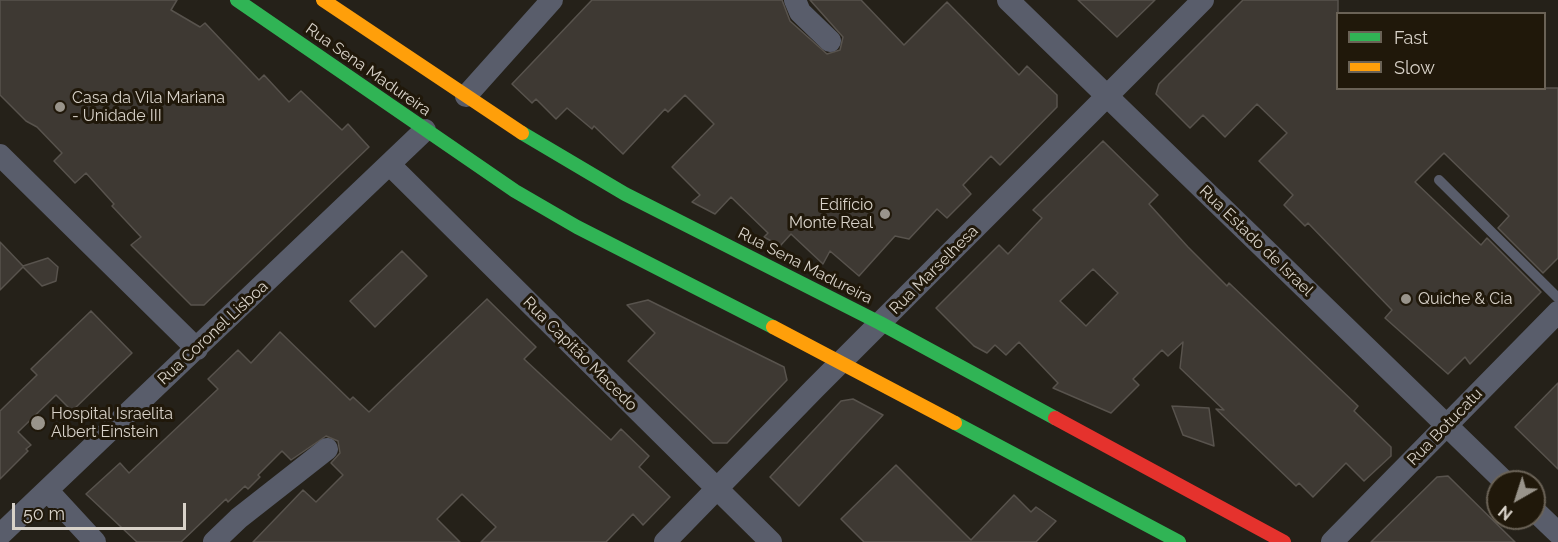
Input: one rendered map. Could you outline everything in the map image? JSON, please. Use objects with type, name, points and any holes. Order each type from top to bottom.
[{"type":"main road","name":"Rua Sena Madureira","points":[[237,0],[515,191],[577,227],[841,362],[1179,542]]},
{"type":"main road","name":"Rua Sena Madureira","points":[[323,0],[542,146],[625,195],[880,323],[1284,542]]},
{"type":"street","points":[[466,96],[552,0]]},
{"type":"street","points":[[795,0],[800,12],[830,41]]},
{"type":"street","name":"Rua Estado de Israel","points":[[1008,0],[1492,470]]},
{"type":"street","name":"Rua Marselhesa","points":[[665,542],[841,362],[1203,0]]},
{"type":"street","name":"Rua Coronel Lisboa","points":[[0,535],[425,130]]},
{"type":"street","points":[[0,155],[197,349]]},
{"type":"street","name":"Rua Capitão Macedo","points":[[390,165],[771,542]]},
{"type":"street","name":"Rua Botucatu","points":[[1332,542],[1558,312]]},
{"type":"street","points":[[214,542],[239,518],[327,449]]},
{"type":"street","points":[[47,490],[95,542]]},
{"type":"street","points":[[1546,522],[1558,533]]},
{"type":"lane","points":[[1439,180],[1558,298]]},
{"type":"building","points":[[0,0],[177,0],[171,10],[200,27],[205,23],[259,80],[264,75],[289,102],[301,91],[342,130],[348,124],[369,147],[204,305],[191,305],[131,245],[141,237],[86,173],[75,183],[54,161],[62,153],[37,127],[26,121],[0,95]]},
{"type":"building","points":[[592,0],[782,0],[790,21],[827,54],[840,50],[843,37],[810,0],[861,0],[904,45],[947,2],[1019,75],[1027,66],[1057,95],[1057,107],[1000,165],[991,156],[963,185],[971,194],[947,218],[937,209],[909,239],[895,236],[859,276],[830,251],[823,264],[791,234],[780,246],[764,237],[768,233],[731,197],[715,214],[692,202],[700,195],[672,167],[714,124],[685,95],[668,112],[665,109],[623,154],[594,126],[592,129],[567,108],[556,119],[536,99],[532,103],[512,84]]},
{"type":"building","points":[[1078,0],[1155,0],[1117,37]]},
{"type":"building","points":[[1243,0],[1338,0],[1336,90],[1546,90],[1546,88],[1558,88],[1558,258],[1543,273],[1498,228],[1509,216],[1444,153],[1415,182],[1481,245],[1487,238],[1541,292],[1470,364],[1465,357],[1448,374],[1385,318],[1392,310],[1308,223],[1305,226],[1284,205],[1293,195],[1259,161],[1287,133],[1257,104],[1225,137],[1203,115],[1190,128],[1156,94],[1159,84]]},
{"type":"building","points":[[1103,141],[1158,195],[1149,204],[1188,247],[1227,286],[1229,283],[1358,406],[1354,411],[1391,447],[1391,456],[1364,481],[1346,463],[1313,497],[1299,483],[1296,486],[1216,409],[1224,410],[1180,368],[1183,342],[1168,356],[1162,350],[1133,379],[1139,385],[1111,413],[1053,388],[1058,383],[1019,342],[1006,355],[995,345],[987,353],[974,346],[936,308],[999,245],[1008,254],[1042,218],[1033,210]],"holes":[[[1093,269],[1118,293],[1086,326],[1060,301]]]},
{"type":"building","points":[[0,242],[23,266],[48,258],[58,267],[56,281],[42,286],[23,267],[0,290]]},
{"type":"building","points":[[402,251],[427,276],[375,327],[350,301]]},
{"type":"building","points":[[487,299],[536,347],[524,359],[611,440],[621,429],[649,456],[639,467],[670,497],[643,525],[633,514],[606,542],[481,542],[496,527],[462,494],[437,519],[460,542],[253,542],[303,490],[316,502],[343,475],[331,463],[340,453],[338,441],[326,436],[291,460],[282,451],[258,475],[260,477],[248,489],[245,486],[228,502],[226,499],[181,542],[137,542],[86,494],[120,463],[129,473],[218,389],[208,379],[238,350],[251,363],[280,332],[350,400],[353,397],[369,412]]},
{"type":"building","points":[[648,300],[784,367],[787,380],[727,443],[713,443],[628,361],[655,333],[627,305]]},
{"type":"building","points":[[91,311],[132,353],[72,411],[56,395],[18,432],[31,445],[26,449],[28,451],[0,479],[0,411],[37,375],[31,369]]},
{"type":"building","points":[[1558,383],[1558,469],[1515,427]]},
{"type":"building","points":[[853,399],[883,415],[799,506],[770,477],[841,401]]},
{"type":"building","points":[[1172,406],[1209,408],[1214,446],[1183,435]]},
{"type":"building","points":[[896,465],[971,540],[1014,495],[1031,512],[1036,507],[1056,521],[1036,542],[864,542],[841,519]]},
{"type":"building","points":[[1448,476],[1486,513],[1486,530],[1503,530],[1515,542],[1371,542],[1437,477]]},
{"type":"traffic: fast","points":[[237,0],[515,191],[577,227],[773,327]]},
{"type":"traffic: fast","points":[[522,133],[625,194],[880,323],[1055,418]]},
{"type":"traffic: fast","points":[[955,423],[1179,542]]},
{"type":"traffic: slow","points":[[323,0],[522,133]]},
{"type":"traffic: slow","points":[[773,327],[955,423]]},
{"type":"traffic: jam","points":[[1055,418],[1284,542]]},
{"type":"place","name":"Casa da Vila Mariana - Unidade III","points":[[60,107]]},
{"type":"place","name":"Edifício Monte Real","points":[[885,214]]},
{"type":"place","name":"Quiche & Cia","points":[[1406,299]]},
{"type":"place","name":"Hospital Israelita Albert Einstein","points":[[38,423]]}]
